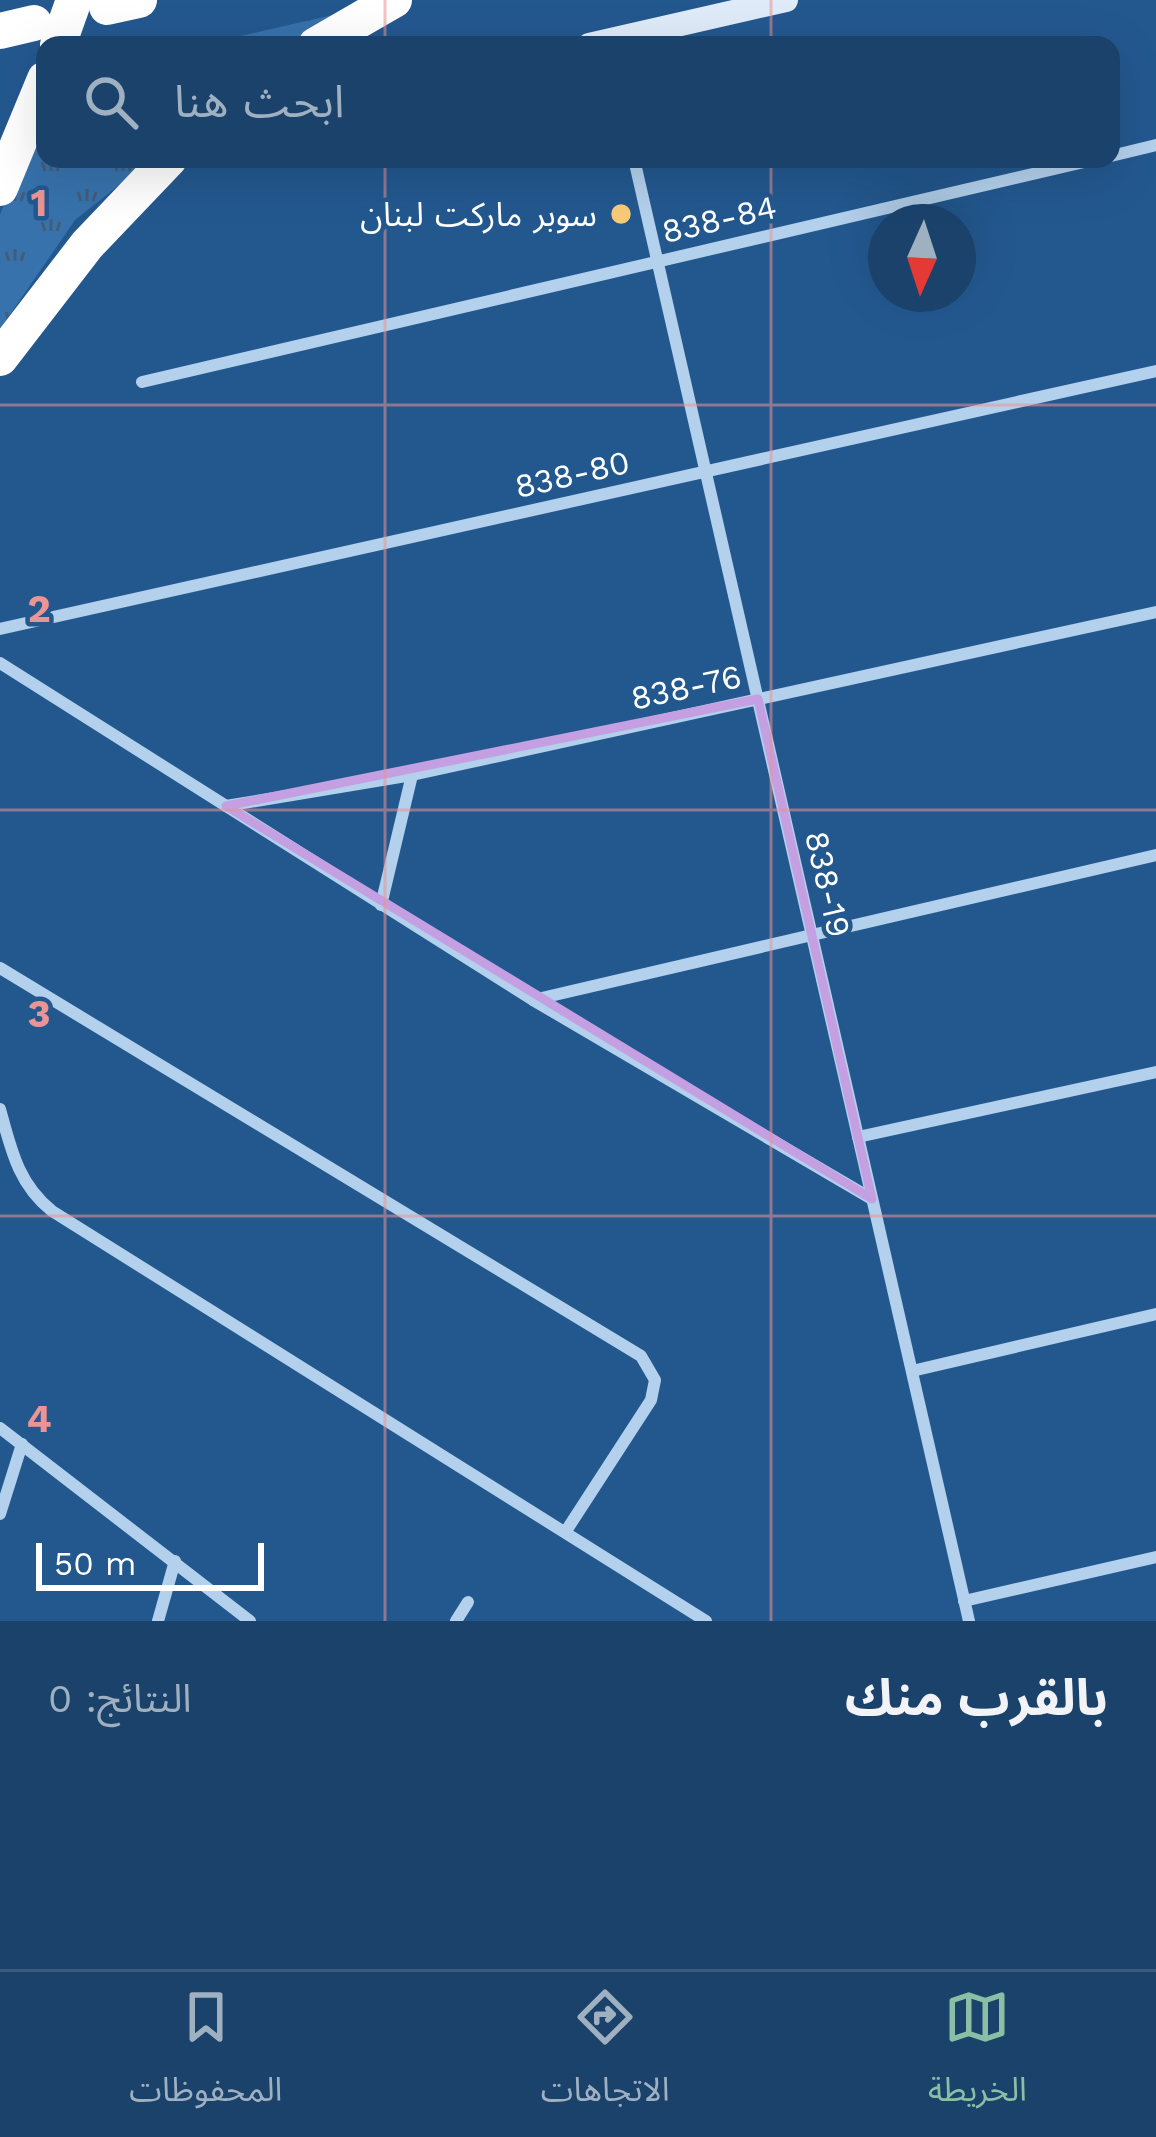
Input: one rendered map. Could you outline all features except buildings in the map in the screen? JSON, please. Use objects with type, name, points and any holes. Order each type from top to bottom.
[{"type":"highway","points":[[332,36],[394,0]]},
{"type":"highway","points":[[31,33],[107,2]]},
{"type":"highway","points":[[0,188],[36,101]]},
{"type":"highway","points":[[0,358],[87,245],[160,168]]},
{"type":"street","points":[[635,36],[786,0]]},
{"type":"street","points":[[1120,154],[1156,145]]},
{"type":"street","name":"838-19","points":[[636,168],[969,1621]]},
{"type":"street","name":"838-84","points":[[142,382],[1059,168]]},
{"type":"street","name":"838-80","points":[[0,629],[1156,371]]},
{"type":"street","name":"838-76","points":[[226,806],[412,775],[1156,611]]},
{"type":"street","points":[[0,663],[533,1000],[872,1199]]},
{"type":"street","points":[[381,905],[412,775]]},
{"type":"street","points":[[533,1000],[1156,855]]},
{"type":"street","points":[[0,968],[641,1357],[655,1380],[651,1400],[566,1531]]},
{"type":"street","points":[[858,1137],[1156,1072]]},
{"type":"street","points":[[0,1109],[18,1171],[33,1196],[52,1211],[706,1621]]},
{"type":"street","points":[[911,1371],[1156,1314]]},
{"type":"street","points":[[0,1427],[250,1621]]},
{"type":"street","points":[[0,1514],[22,1444]]},
{"type":"street","points":[[964,1600],[1156,1557]]},
{"type":"street","points":[[158,1621],[175,1561]]},
{"type":"street","points":[[455,1621],[468,1602]]},
{"type":"highlighted area","points":[[758,699],[872,1199],[226,806]]},
{"type":"green space","points":[[337,14],[309,36],[241,36]]},
{"type":"green space","points":[[36,121],[36,168],[141,168],[75,220],[0,329],[0,215]]},
{"type":"place","name":"سوبر ماركت لبنان","points":[[621,214]]}]
